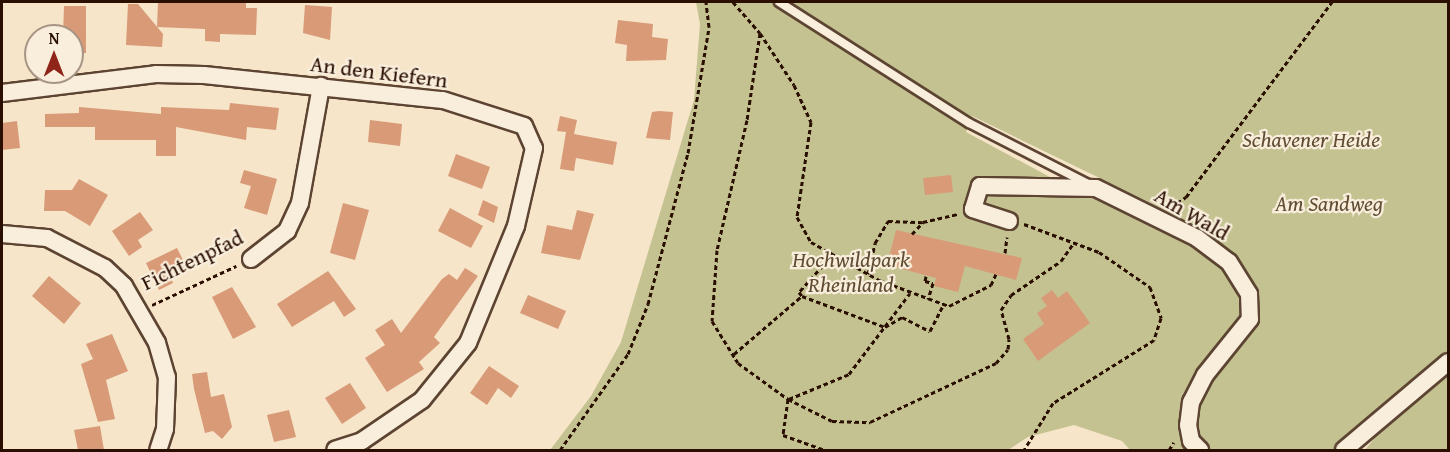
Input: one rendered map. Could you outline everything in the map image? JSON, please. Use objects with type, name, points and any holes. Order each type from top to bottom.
[{"type":"street","name":"An den Kiefern","points":[[2,93],[156,74],[321,86],[443,100],[524,126],[534,148],[516,226],[468,343],[422,400],[362,441],[335,450]]},
{"type":"street","name":"Fichtenpfad","points":[[251,259],[287,231],[300,203],[321,86]]},
{"type":"street","name":"Am Wald","points":[[973,208],[980,186],[1096,188],[1197,238],[1229,262],[1249,294],[1250,319],[1201,380],[1191,402],[1190,433],[1200,450]]},
{"type":"street","points":[[973,208],[1009,221]]},
{"type":"street","points":[[2,234],[47,238],[105,268],[141,310],[167,377],[165,429],[158,450]]},
{"type":"street","points":[[1344,450],[1449,362]]},
{"type":"lane","points":[[779,2],[953,114],[1096,188]]},
{"type":"path","points":[[560,450],[628,354],[648,304],[688,153],[709,27],[706,2]]},
{"type":"path","points":[[733,2],[760,33],[794,85],[810,122],[796,217],[811,242],[868,274],[910,293],[944,304],[970,297],[991,285],[996,274]]},
{"type":"path","points":[[1156,217],[1186,197],[1332,2]]},
{"type":"path","points":[[760,33],[747,120],[717,250],[712,321],[738,363],[788,399],[832,421],[870,422],[996,363],[1008,349],[1009,339],[1001,310],[1011,295],[1061,261],[1073,244]]},
{"type":"path","points":[[868,274],[875,243],[888,220],[923,222],[973,208]]},
{"type":"path","points":[[1009,221],[1099,252],[1150,287],[1161,318],[1154,340],[1053,403],[1024,450]]},
{"type":"path","points":[[912,234],[923,222]]},
{"type":"path","points":[[833,254],[799,292],[802,296],[885,327],[903,317],[930,331],[944,304]]},
{"type":"path","name":"Fichtenpfad","points":[[141,310],[251,259]]},
{"type":"path","points":[[926,276],[925,281],[933,283],[928,299]]},
{"type":"path","points":[[788,399],[810,394],[849,375],[910,293]]},
{"type":"path","points":[[734,354],[802,296]]},
{"type":"path","points":[[788,399],[783,435],[825,450]]},
{"type":"green space","points":[[696,2],[1448,2],[1448,354],[1383,407],[1360,450],[1130,450],[1122,441],[1074,425],[1028,437],[1008,450],[550,450],[591,396],[621,342],[694,100],[700,24]],"holes":[[[972,116],[1166,212],[1151,224],[1063,184],[966,132]]]},
{"type":"green space","points":[[1448,369],[1448,450],[1365,450],[1392,416]]},
{"type":"building","points":[[158,2],[246,2],[246,8],[257,8],[256,35],[220,34],[220,42],[205,41],[205,29],[157,27]]},
{"type":"building","points":[[128,4],[138,4],[163,34],[162,47],[126,45]]},
{"type":"building","points":[[305,5],[332,7],[330,40],[303,33]]},
{"type":"building","points":[[64,6],[86,6],[86,53],[84,53],[84,24],[63,24]]},
{"type":"building","points":[[618,20],[653,24],[652,37],[668,39],[666,60],[626,61],[627,45],[615,43]]},
{"type":"building","points":[[230,103],[279,108],[276,130],[247,127],[246,140],[176,127],[176,156],[156,156],[156,140],[95,140],[95,127],[45,127],[45,114],[79,113],[79,107],[161,114],[161,107],[229,110]]},
{"type":"building","points":[[652,112],[673,112],[670,140],[646,138]]},
{"type":"building","points":[[560,116],[577,120],[574,134],[617,142],[613,165],[576,158],[574,171],[560,169],[566,132],[557,131]]},
{"type":"building","points":[[370,120],[402,124],[400,146],[368,142]]},
{"type":"building","points":[[17,121],[20,148],[2,150],[2,123]]},
{"type":"building","points":[[456,154],[490,167],[482,189],[448,176]]},
{"type":"building","points":[[244,170],[277,179],[267,215],[244,208],[251,186],[240,183]]},
{"type":"building","points":[[951,175],[953,192],[925,195],[923,178]]},
{"type":"building","points":[[79,179],[108,195],[90,226],[65,211],[44,211],[45,190],[72,190]]},
{"type":"building","points":[[483,200],[498,207],[494,223],[478,215]]},
{"type":"building","points":[[343,203],[369,210],[355,260],[330,253]]},
{"type":"building","points":[[450,208],[483,226],[471,248],[438,231]]},
{"type":"building","points":[[577,210],[594,214],[580,260],[541,253],[547,225],[572,230]]},
{"type":"building","points":[[140,212],[153,230],[138,240],[142,247],[129,256],[112,231]]},
{"type":"building","points":[[896,230],[1022,258],[1016,280],[965,266],[958,292],[934,286],[936,278],[887,265]]},
{"type":"building","points":[[177,248],[187,268],[170,276],[173,283],[159,290],[146,263]]},
{"type":"building","points":[[465,268],[478,276],[434,337],[440,343],[419,362],[424,369],[387,392],[365,358],[385,345],[375,330],[392,319],[401,333],[442,279],[449,274],[457,280]]},
{"type":"building","points":[[328,271],[356,309],[344,317],[334,301],[292,327],[277,304]]},
{"type":"building","points":[[49,276],[81,303],[64,324],[32,296]]},
{"type":"building","points":[[232,287],[256,327],[233,339],[212,297]]},
{"type":"building","points":[[1052,290],[1058,298],[1067,291],[1090,323],[1038,361],[1023,339],[1044,324],[1037,313],[1047,306],[1041,298]]},
{"type":"building","points":[[528,295],[566,311],[558,329],[520,313]]},
{"type":"building","points":[[112,334],[128,371],[106,380],[115,419],[98,422],[81,364],[93,359],[86,344]]},
{"type":"building","points":[[489,366],[519,386],[511,398],[498,388],[487,405],[470,393]]},
{"type":"building","points":[[207,372],[211,397],[224,394],[232,427],[222,439],[213,431],[205,433],[194,389],[192,374]]},
{"type":"building","points":[[350,383],[366,408],[342,424],[325,398]]},
{"type":"building","points":[[289,410],[296,437],[274,442],[267,415]]},
{"type":"building","points":[[100,426],[104,450],[78,450],[74,430]]},
{"type":"park label","name":"Schavener Heide","points":[[1311,140]]},
{"type":"park label","name":"Am Sandweg","points":[[1329,204]]},
{"type":"park label","name":"Hochwildpark Rheinland","points":[[851,272]]}]
